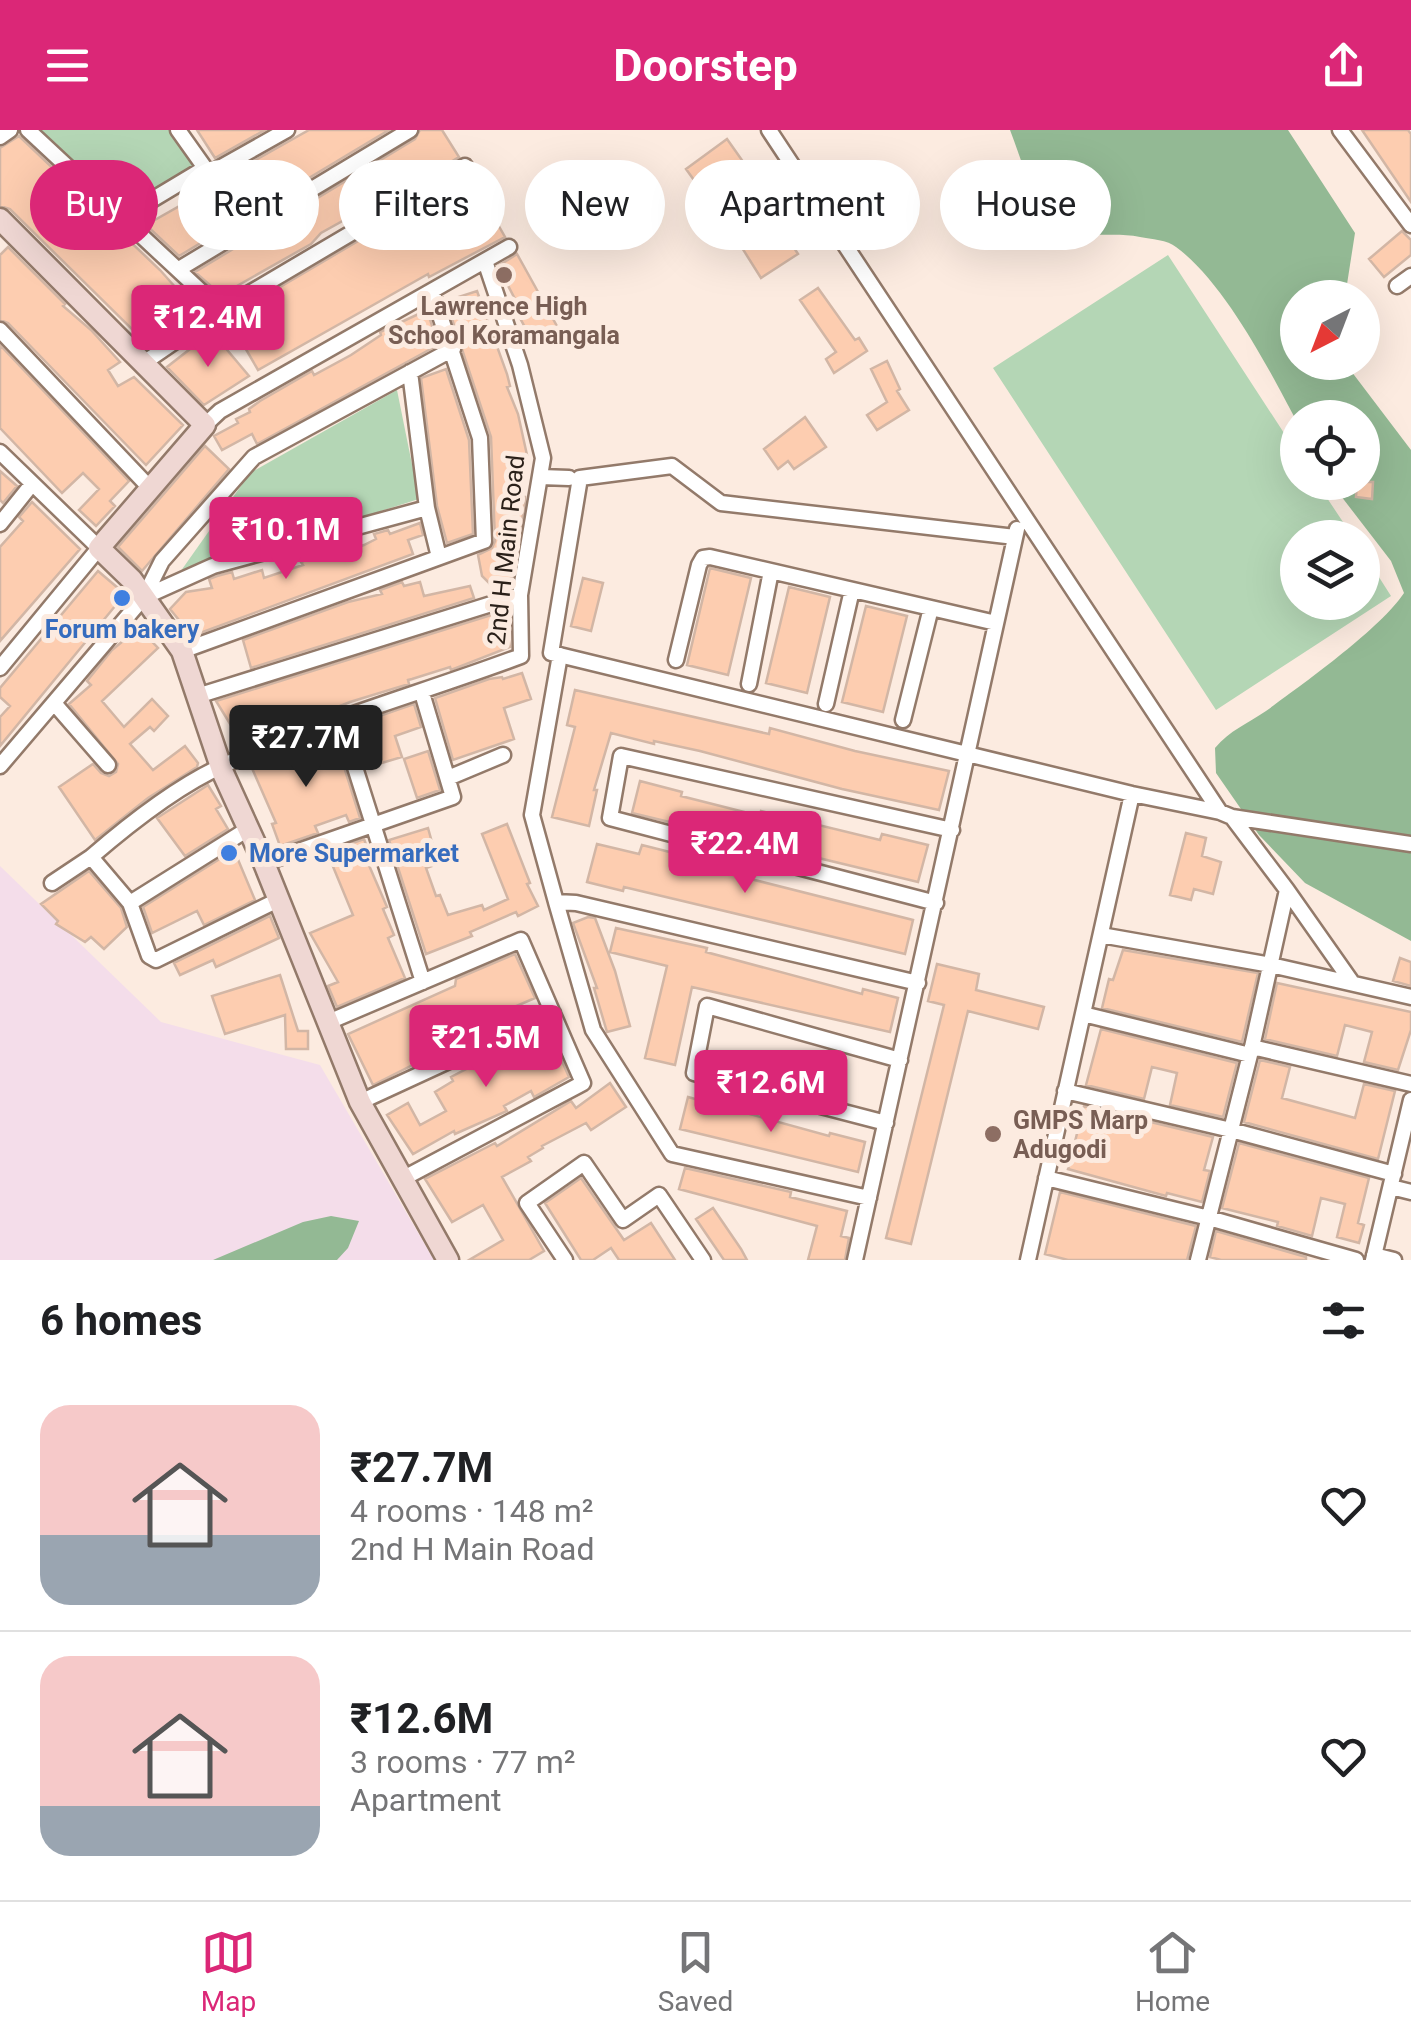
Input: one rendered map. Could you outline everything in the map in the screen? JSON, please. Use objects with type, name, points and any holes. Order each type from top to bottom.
[{"type":"street","points":[[0,138],[10,130]]},
{"type":"street","points":[[28,130],[61,160]]},
{"type":"street","points":[[38,130],[130,213],[205,168],[178,130]]},
{"type":"street","points":[[187,130],[209,160]]},
{"type":"street","points":[[180,269],[410,130]]},
{"type":"street","points":[[770,130],[1226,814],[1287,890],[1351,981]]},
{"type":"street","points":[[1340,130],[1411,225]]},
{"type":"street","points":[[234,160],[285,131]]},
{"type":"street","points":[[3,227],[145,362],[205,426]]},
{"type":"street","points":[[145,362],[222,310],[339,240]]},
{"type":"street","points":[[0,668],[148,487],[220,411],[509,247]]},
{"type":"street","points":[[158,248],[222,310]]},
{"type":"street","name":"2nd H Main Road","points":[[52,882],[90,857],[127,825],[220,766],[362,710],[422,693],[521,656],[520,595],[543,458],[520,365],[486,260]]},
{"type":"street","points":[[1398,286],[1411,276]]},
{"type":"street","points":[[182,651],[484,541],[480,438],[432,291]]},
{"type":"street","points":[[0,330],[148,487]]},
{"type":"street","points":[[0,766],[144,597],[162,562],[254,456],[453,349]]},
{"type":"street","points":[[410,372],[427,508],[439,557]]},
{"type":"street","points":[[0,452],[144,597],[182,651],[220,766],[264,862],[360,1102],[448,1260]]},
{"type":"street","points":[[1015,537],[721,503],[672,466],[580,478],[552,653],[1132,794],[1226,814],[1411,844]]},
{"type":"street","points":[[540,477],[569,478]]},
{"type":"street","points":[[0,524],[32,484]]},
{"type":"street","points":[[144,597],[214,566],[427,508]]},
{"type":"street","points":[[854,1260],[1021,510]]},
{"type":"street","points":[[676,660],[702,558],[710,556],[996,624]]},
{"type":"street","points":[[749,684],[771,571]]},
{"type":"street","points":[[826,704],[852,590]]},
{"type":"street","points":[[197,696],[520,595]]},
{"type":"street","points":[[904,720],[931,608]]},
{"type":"street","points":[[560,656],[532,815],[594,1030],[672,1154],[868,1198]]},
{"type":"street","points":[[264,862],[453,797],[422,693]]},
{"type":"street","points":[[54,703],[108,765]]},
{"type":"street","points":[[340,720],[423,982]]},
{"type":"street","points":[[448,778],[503,755]]},
{"type":"street","points":[[936,904],[610,818],[622,756],[952,830]]},
{"type":"street","points":[[1028,1260],[1132,794]]},
{"type":"street","points":[[130,903],[248,829]]},
{"type":"street","points":[[90,857],[130,903],[149,956],[156,960],[278,900]]},
{"type":"street","points":[[1198,1260],[1287,890]]},
{"type":"street","points":[[556,902],[576,903],[918,984]]},
{"type":"street","points":[[1101,935],[1271,965],[1411,997]]},
{"type":"street","points":[[326,1023],[521,940],[583,1083],[404,1178]]},
{"type":"street","points":[[886,1123],[694,1073],[707,1006],[900,1060]]},
{"type":"street","points":[[360,1102],[552,1014]]},
{"type":"street","points":[[1082,1014],[1411,1084]]},
{"type":"street","points":[[1066,1091],[1231,1130],[1392,1181],[1411,1192]]},
{"type":"street","points":[[1394,1260],[1373,1257],[1411,1100]]},
{"type":"street","points":[[565,1260],[527,1203],[584,1163],[623,1220],[659,1194],[703,1260]]},
{"type":"street","points":[[1046,1178],[1209,1218],[1356,1260]]},
{"type":"shaded area","points":[[0,866],[161,1022],[320,1065],[434,1260],[0,1260]]},
{"type":"green space","points":[[33,130],[184,130],[205,160],[178,160],[178,188],[158,199],[158,160],[66,160]]},
{"type":"green space","points":[[1010,130],[1288,130],[1355,233],[1348,280],[1280,280],[1280,380],[1358,380],[1373,400],[1285,400],[1244,328],[1194,262],[1164,241],[1111,235],[1111,160],[1021,160]]},
{"type":"green space","points":[[1168,255],[1280,427],[1280,500],[1328,500],[1342,520],[1280,520],[1280,620],[1354,620],[1216,710],[993,368]]},
{"type":"green space","points":[[397,390],[419,499],[178,575],[250,473]]},
{"type":"green space","points":[[1380,409],[1411,450],[1411,941],[1305,883],[1259,835],[1216,773],[1215,748],[1221,742],[1340,655],[1378,623],[1404,593],[1391,561],[1380,547],[1380,520],[1359,520],[1344,500],[1380,500]]},
{"type":"green space","points":[[1380,579],[1391,596],[1380,603]]},
{"type":"green space","points":[[331,1216],[359,1221],[348,1248],[337,1260],[213,1260],[303,1222]]},
{"type":"building","points":[[197,130],[265,130],[215,158]]},
{"type":"building","points":[[309,130],[389,130],[319,172],[319,160],[256,160]]},
{"type":"building","points":[[420,130],[442,130],[459,157],[380,160],[415,139]]},
{"type":"building","points":[[1362,130],[1408,130],[1411,134],[1411,202]]},
{"type":"building","points":[[19,136],[44,160],[30,160],[30,229],[10,209],[0,206],[0,148]]},
{"type":"building","points":[[727,139],[742,160],[698,160]]},
{"type":"building","points":[[339,185],[339,223],[319,235],[319,197]]},
{"type":"building","points":[[178,207],[178,250],[189,250],[179,256],[158,236],[158,218]]},
{"type":"building","points":[[1402,231],[1411,240],[1411,255],[1384,277],[1369,259]]},
{"type":"building","points":[[8,247],[120,362],[108,370],[118,386],[134,377],[183,425],[146,465],[8,323],[0,320],[0,255]]},
{"type":"building","points":[[52,250],[139,250],[160,270],[193,307],[168,331],[147,344]]},
{"type":"building","points":[[231,250],[300,250],[221,295],[195,272]]},
{"type":"building","points":[[343,250],[480,250],[429,277],[428,274],[258,370],[230,322],[271,298],[275,290]]},
{"type":"building","points":[[743,250],[795,250],[798,254],[761,278]]},
{"type":"building","points":[[517,254],[558,328],[533,342],[498,266]]},
{"type":"building","points":[[818,288],[867,351],[834,373],[826,359],[836,352],[800,300]]},
{"type":"building","points":[[477,291],[507,374],[507,387],[527,455],[509,459],[508,496],[525,497],[525,503],[512,577],[497,591],[482,576],[478,555],[492,548],[495,541],[491,437],[446,301]]},
{"type":"building","points":[[427,310],[438,345],[257,444],[252,434],[222,450],[214,436],[238,423],[236,419],[260,401],[312,371],[314,375],[351,355],[380,332]]},
{"type":"building","points":[[212,332],[249,376],[204,405],[167,367]]},
{"type":"building","points":[[0,345],[129,481],[110,501],[115,506],[96,526],[79,510],[99,489],[83,473],[62,493],[0,428]]},
{"type":"building","points":[[887,361],[900,389],[897,391],[909,410],[877,430],[867,415],[887,402],[871,369]]},
{"type":"building","points":[[446,369],[469,440],[473,534],[447,543],[437,506],[421,378]]},
{"type":"building","points":[[805,417],[826,447],[794,469],[788,461],[778,469],[764,449]]},
{"type":"building","points":[[205,446],[229,469],[142,571],[118,547]]},
{"type":"building","points":[[0,471],[17,486],[3,503],[0,500]]},
{"type":"building","points":[[32,502],[80,549],[0,641],[0,547],[23,521],[19,517]]},
{"type":"building","points":[[420,523],[423,535],[408,540],[413,554],[192,636],[170,609],[186,592],[212,588],[209,579],[217,576],[232,572],[234,579],[262,570],[264,578],[303,565],[301,562],[333,549],[335,554],[364,545],[376,539],[374,534],[388,530],[390,534]]},
{"type":"building","points":[[710,568],[751,578],[728,675],[687,665]]},
{"type":"building","points":[[98,571],[125,594],[0,746],[0,717],[10,706],[0,697],[0,688]]},
{"type":"building","points":[[583,578],[603,583],[591,631],[571,626]]},
{"type":"building","points":[[402,582],[404,586],[420,582],[424,596],[470,586],[474,598],[251,668],[243,640],[348,602],[382,594],[380,590]]},
{"type":"building","points":[[789,587],[830,597],[807,693],[766,683]]},
{"type":"building","points":[[866,606],[907,616],[883,712],[842,702]]},
{"type":"building","points":[[504,611],[510,647],[451,670],[450,667],[408,680],[409,684],[350,702],[270,734],[269,731],[243,745],[216,701]]},
{"type":"building","points":[[139,628],[158,648],[102,701],[124,727],[152,699],[168,716],[154,731],[150,727],[130,744],[153,770],[185,746],[198,763],[95,840],[59,787],[93,764],[109,776],[116,772],[118,764],[69,704],[91,685],[87,681],[112,650]]},
{"type":"building","points":[[522,673],[531,699],[504,708],[514,739],[453,760],[435,698],[489,679]]},
{"type":"building","points":[[575,690],[769,734],[770,728],[949,771],[939,810],[611,733],[594,790],[589,826],[552,817],[575,727],[567,725]]},
{"type":"building","points":[[414,704],[421,727],[395,736],[402,757],[375,765],[362,722]]},
{"type":"building","points":[[335,738],[360,818],[349,822],[346,815],[315,826],[318,833],[280,846],[272,824],[276,823],[251,766],[293,748],[295,754]]},
{"type":"building","points":[[428,751],[440,790],[417,798],[404,759]]},
{"type":"building","points":[[640,781],[760,816],[761,811],[880,840],[882,834],[928,845],[918,882],[632,813]]},
{"type":"building","points":[[208,785],[221,806],[216,809],[228,829],[185,856],[157,818]]},
{"type":"building","points":[[507,824],[538,906],[518,916],[516,912],[470,932],[472,936],[426,954],[389,840],[428,828],[438,864],[426,868],[448,915],[482,905],[484,910],[508,899],[482,834]]},
{"type":"building","points":[[1186,833],[1206,838],[1202,856],[1221,862],[1213,894],[1194,889],[1191,900],[1170,895]]},
{"type":"building","points":[[364,839],[372,861],[368,863],[394,935],[388,938],[405,978],[337,1007],[328,986],[338,982],[310,933],[353,915],[327,852]]},
{"type":"building","points":[[597,844],[639,854],[642,845],[725,866],[723,872],[913,920],[905,954],[624,887],[623,891],[587,882]]},
{"type":"building","points":[[234,850],[255,900],[204,925],[197,911],[152,933],[143,907]]},
{"type":"building","points":[[89,871],[121,908],[127,927],[104,949],[91,937],[85,942],[56,924],[58,921],[41,904]]},
{"type":"building","points":[[270,916],[279,938],[216,967],[213,960],[180,975],[174,963]]},
{"type":"building","points":[[595,918],[630,1026],[607,1032],[597,988],[573,923]]},
{"type":"building","points":[[616,928],[707,948],[706,952],[862,994],[863,989],[898,998],[890,1032],[692,987],[675,1065],[645,1058],[667,966],[610,952]]},
{"type":"building","points":[[1123,950],[1258,973],[1242,1042],[1102,1008],[1109,979],[1113,980]]},
{"type":"building","points":[[515,954],[535,998],[373,1085],[348,1034]]},
{"type":"building","points":[[1400,958],[1411,962],[1411,986],[1393,981]]},
{"type":"building","points":[[937,964],[979,974],[976,990],[1044,1007],[1038,1029],[968,1011],[911,1244],[886,1238],[944,1005],[928,1001]]},
{"type":"building","points":[[280,975],[298,1031],[308,1031],[308,1049],[286,1049],[285,1015],[225,1034],[212,996]]},
{"type":"building","points":[[1277,983],[1411,1012],[1411,1030],[1398,1070],[1364,1062],[1372,1032],[1345,1025],[1337,1056],[1265,1039]]},
{"type":"building","points":[[547,1027],[569,1077],[534,1097],[531,1091],[504,1106],[507,1111],[455,1134],[454,1131],[413,1154],[387,1115],[408,1103],[420,1125],[446,1111],[435,1092],[453,1081],[451,1077]]},
{"type":"building","points":[[1101,1029],[1237,1063],[1223,1117],[1170,1105],[1177,1073],[1152,1067],[1144,1099],[1086,1085]]},
{"type":"building","points":[[1260,1060],[1290,1067],[1282,1098],[1355,1118],[1364,1084],[1395,1091],[1378,1159],[1244,1122]]},
{"type":"building","points":[[610,1083],[626,1107],[591,1130],[586,1123],[542,1146],[528,1157],[531,1161],[502,1177],[544,1251],[529,1260],[469,1260],[503,1240],[483,1205],[452,1222],[425,1179],[495,1143],[497,1146],[571,1101],[576,1108]]},
{"type":"building","points":[[688,1097],[829,1136],[830,1133],[865,1142],[858,1172],[680,1129]]},
{"type":"building","points":[[1084,1106],[1213,1137],[1204,1170],[1210,1171],[1202,1202],[1068,1169]]},
{"type":"building","points":[[1239,1143],[1369,1178],[1358,1223],[1364,1225],[1359,1243],[1337,1237],[1345,1204],[1321,1198],[1312,1236],[1277,1226],[1278,1222],[1222,1208]]},
{"type":"building","points":[[685,1168],[791,1192],[790,1197],[847,1211],[841,1236],[849,1238],[845,1260],[808,1260],[817,1226],[679,1189]]},
{"type":"building","points":[[581,1178],[624,1240],[651,1223],[675,1260],[619,1260],[611,1248],[593,1260],[581,1260],[545,1203]]},
{"type":"building","points":[[1060,1192],[1196,1226],[1187,1260],[1068,1260],[1045,1254]]},
{"type":"building","points":[[713,1208],[747,1260],[724,1260],[696,1219]]},
{"type":"building","points":[[1216,1231],[1306,1257],[1306,1260],[1210,1257]]},
{"type":"place","name":"Lawrence High School Koramangala","points":[[504,275]]},
{"type":"place","name":"Forum bakery","points":[[122,598]]},
{"type":"place","name":"More Supermarket","points":[[229,853]]},
{"type":"place","name":"GMPS Marp Adugodi","points":[[993,1134]]}]
